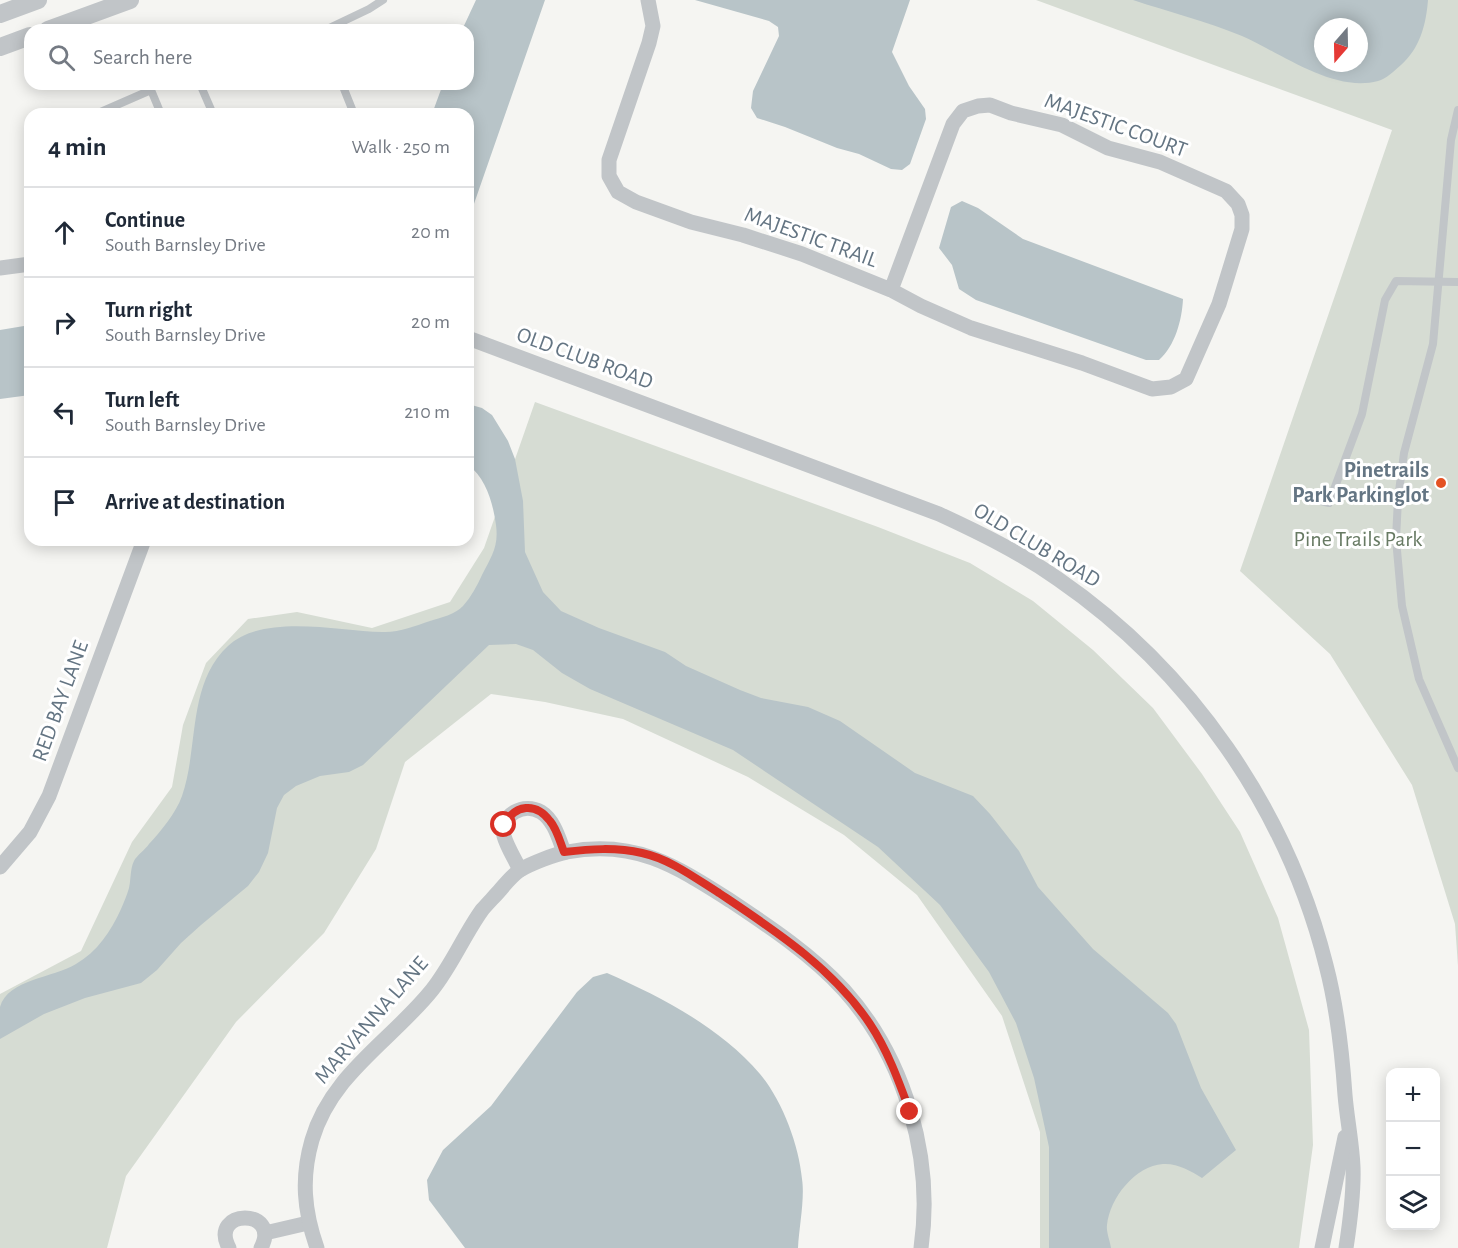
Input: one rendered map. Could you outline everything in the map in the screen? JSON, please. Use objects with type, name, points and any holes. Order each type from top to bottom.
[{"type":"street","points":[[0,14],[38,0]]},
{"type":"street","points":[[64,24],[130,0]]},
{"type":"street","name":"MAJESTIC TRAIL","points":[[646,2],[653,26],[609,160],[609,176],[618,192],[636,202],[691,222],[743,235],[802,254],[891,290],[971,328],[1082,363],[1152,389],[1171,387]]},
{"type":"street","points":[[0,47],[24,38]]},
{"type":"street","name":"MAJESTIC COURT","points":[[891,290],[953,124],[963,111],[990,105],[1011,113],[1062,125],[1108,148],[1160,162],[1227,191],[1238,204],[1242,215],[1242,229],[1219,304],[1186,379],[1171,387]]},
{"type":"street","points":[[0,268],[24,265]]},
{"type":"street","name":"OLD CLUB ROAD","points":[[474,340],[939,514],[999,543],[1057,578],[1102,611],[1150,656],[1191,701],[1229,750],[1253,787],[1276,827],[1308,907],[1326,965],[1337,1017],[1353,1168],[1346,1248]]},
{"type":"street","name":"RED BAY LANE","points":[[0,867],[30,832],[49,796],[142,546]]},
{"type":"street","points":[[520,870],[504,836],[504,825],[517,809],[528,807],[542,812],[552,822],[564,852]]},
{"type":"street","name":"MARVANNA LANE","points":[[317,1248],[308,1223],[305,1200],[306,1169],[313,1138],[327,1106],[345,1077],[408,1018],[434,988],[482,911],[520,870],[564,852],[600,848],[643,853],[676,867],[766,925],[808,957],[844,990],[871,1025],[893,1068],[910,1112],[921,1153],[924,1227],[921,1248]]},
{"type":"street","name":"OLD CLUB ROAD","points":[[1322,1248],[1347,1122]]},
{"type":"street","points":[[229,1248],[225,1234],[227,1228],[235,1219],[241,1217],[259,1222],[263,1240],[308,1223]]},
{"type":"lane","points":[[338,24],[383,0]]},
{"type":"lane","points":[[110,108],[151,90],[158,108]]},
{"type":"lane","points":[[203,90],[210,108]]},
{"type":"lane","points":[[344,90],[352,108]]},
{"type":"lane","points":[[1458,110],[1451,140],[1433,344],[1404,453],[1396,539],[1402,606],[1419,680],[1458,768]]},
{"type":"lane","points":[[1305,497],[1329,503],[1362,414],[1385,300],[1396,281],[1458,282]]},
{"type":"green space","name":"Pine Trails Park","points":[[1036,0],[1458,0],[1458,966],[1455,924],[1412,785],[1330,654],[1240,571],[1392,130]]},
{"type":"green space","points":[[535,402],[878,527],[970,563],[1033,601],[1093,650],[1153,708],[1202,774],[1240,832],[1278,918],[1309,1030],[1313,1145],[1299,1248],[1040,1248],[1040,1132],[1002,1016],[917,895],[844,835],[748,777],[623,719],[545,702],[491,694],[405,762],[376,849],[324,933],[236,1022],[126,1176],[107,1248],[0,1248],[0,994],[81,951],[132,842],[172,787],[183,725],[206,663],[248,619],[297,612],[372,628],[450,602],[484,548]]},
{"type":"shaded area","points":[[476,0],[545,0],[474,204],[474,108],[434,108],[441,90],[474,90],[474,24],[465,24]]},
{"type":"shaded area","points":[[695,0],[910,0],[892,52],[909,86],[925,109],[926,119],[910,164],[902,170],[891,169],[859,154],[757,118],[751,108],[753,91],[779,36],[778,27],[769,21]]},
{"type":"shaded area","points":[[1133,0],[1428,0],[1421,36],[1408,58],[1384,78],[1361,83],[1325,77],[1314,72],[1368,72],[1368,18],[1314,18],[1314,72],[1242,36]]},
{"type":"shaded area","points":[[962,201],[978,208],[1023,239],[1183,299],[1177,332],[1165,354],[1159,360],[1146,360],[976,300],[959,289],[952,265],[939,248],[951,207]]},
{"type":"shaded area","points":[[24,326],[24,396],[0,399],[0,330]]},
{"type":"shaded area","points":[[474,406],[492,415],[508,441],[515,459],[523,501],[525,552],[543,592],[561,611],[599,628],[665,652],[686,666],[740,690],[761,698],[808,707],[840,721],[915,773],[973,796],[1019,851],[1038,887],[1093,949],[1168,1013],[1176,1024],[1201,1088],[1236,1150],[1202,1178],[1184,1168],[1168,1164],[1153,1166],[1134,1177],[1119,1194],[1109,1215],[1107,1228],[1111,1248],[1049,1248],[1049,1147],[1034,1078],[1016,1023],[989,972],[940,905],[878,847],[733,750],[590,689],[562,673],[533,650],[516,644],[489,645],[363,765],[349,772],[320,776],[296,786],[284,795],[277,808],[268,853],[259,872],[248,886],[181,943],[157,970],[141,983],[85,998],[44,1014],[0,1039],[0,1007],[12,990],[32,980],[66,969],[84,959],[103,940],[113,925],[130,885],[134,861],[168,822],[182,796],[191,757],[200,697],[215,661],[228,646],[243,636],[261,630],[302,626],[388,632],[443,617],[460,609],[469,599],[491,557],[497,533],[493,508],[480,477],[474,470]]},
{"type":"shaded area","points":[[607,973],[669,1003],[708,1028],[744,1057],[768,1085],[788,1124],[800,1166],[803,1195],[798,1248],[465,1248],[429,1200],[427,1180],[443,1150],[491,1106],[577,992],[593,977]]},
{"type":"place","name":"Pinetrails Park Parkinglot","points":[[1441,483]]},
{"type":"route","points":[[504,825],[517,809],[528,807],[542,812],[552,822],[564,852],[600,848],[643,853],[676,867],[766,925],[808,957],[844,990],[871,1025],[893,1068],[910,1112]]}]
